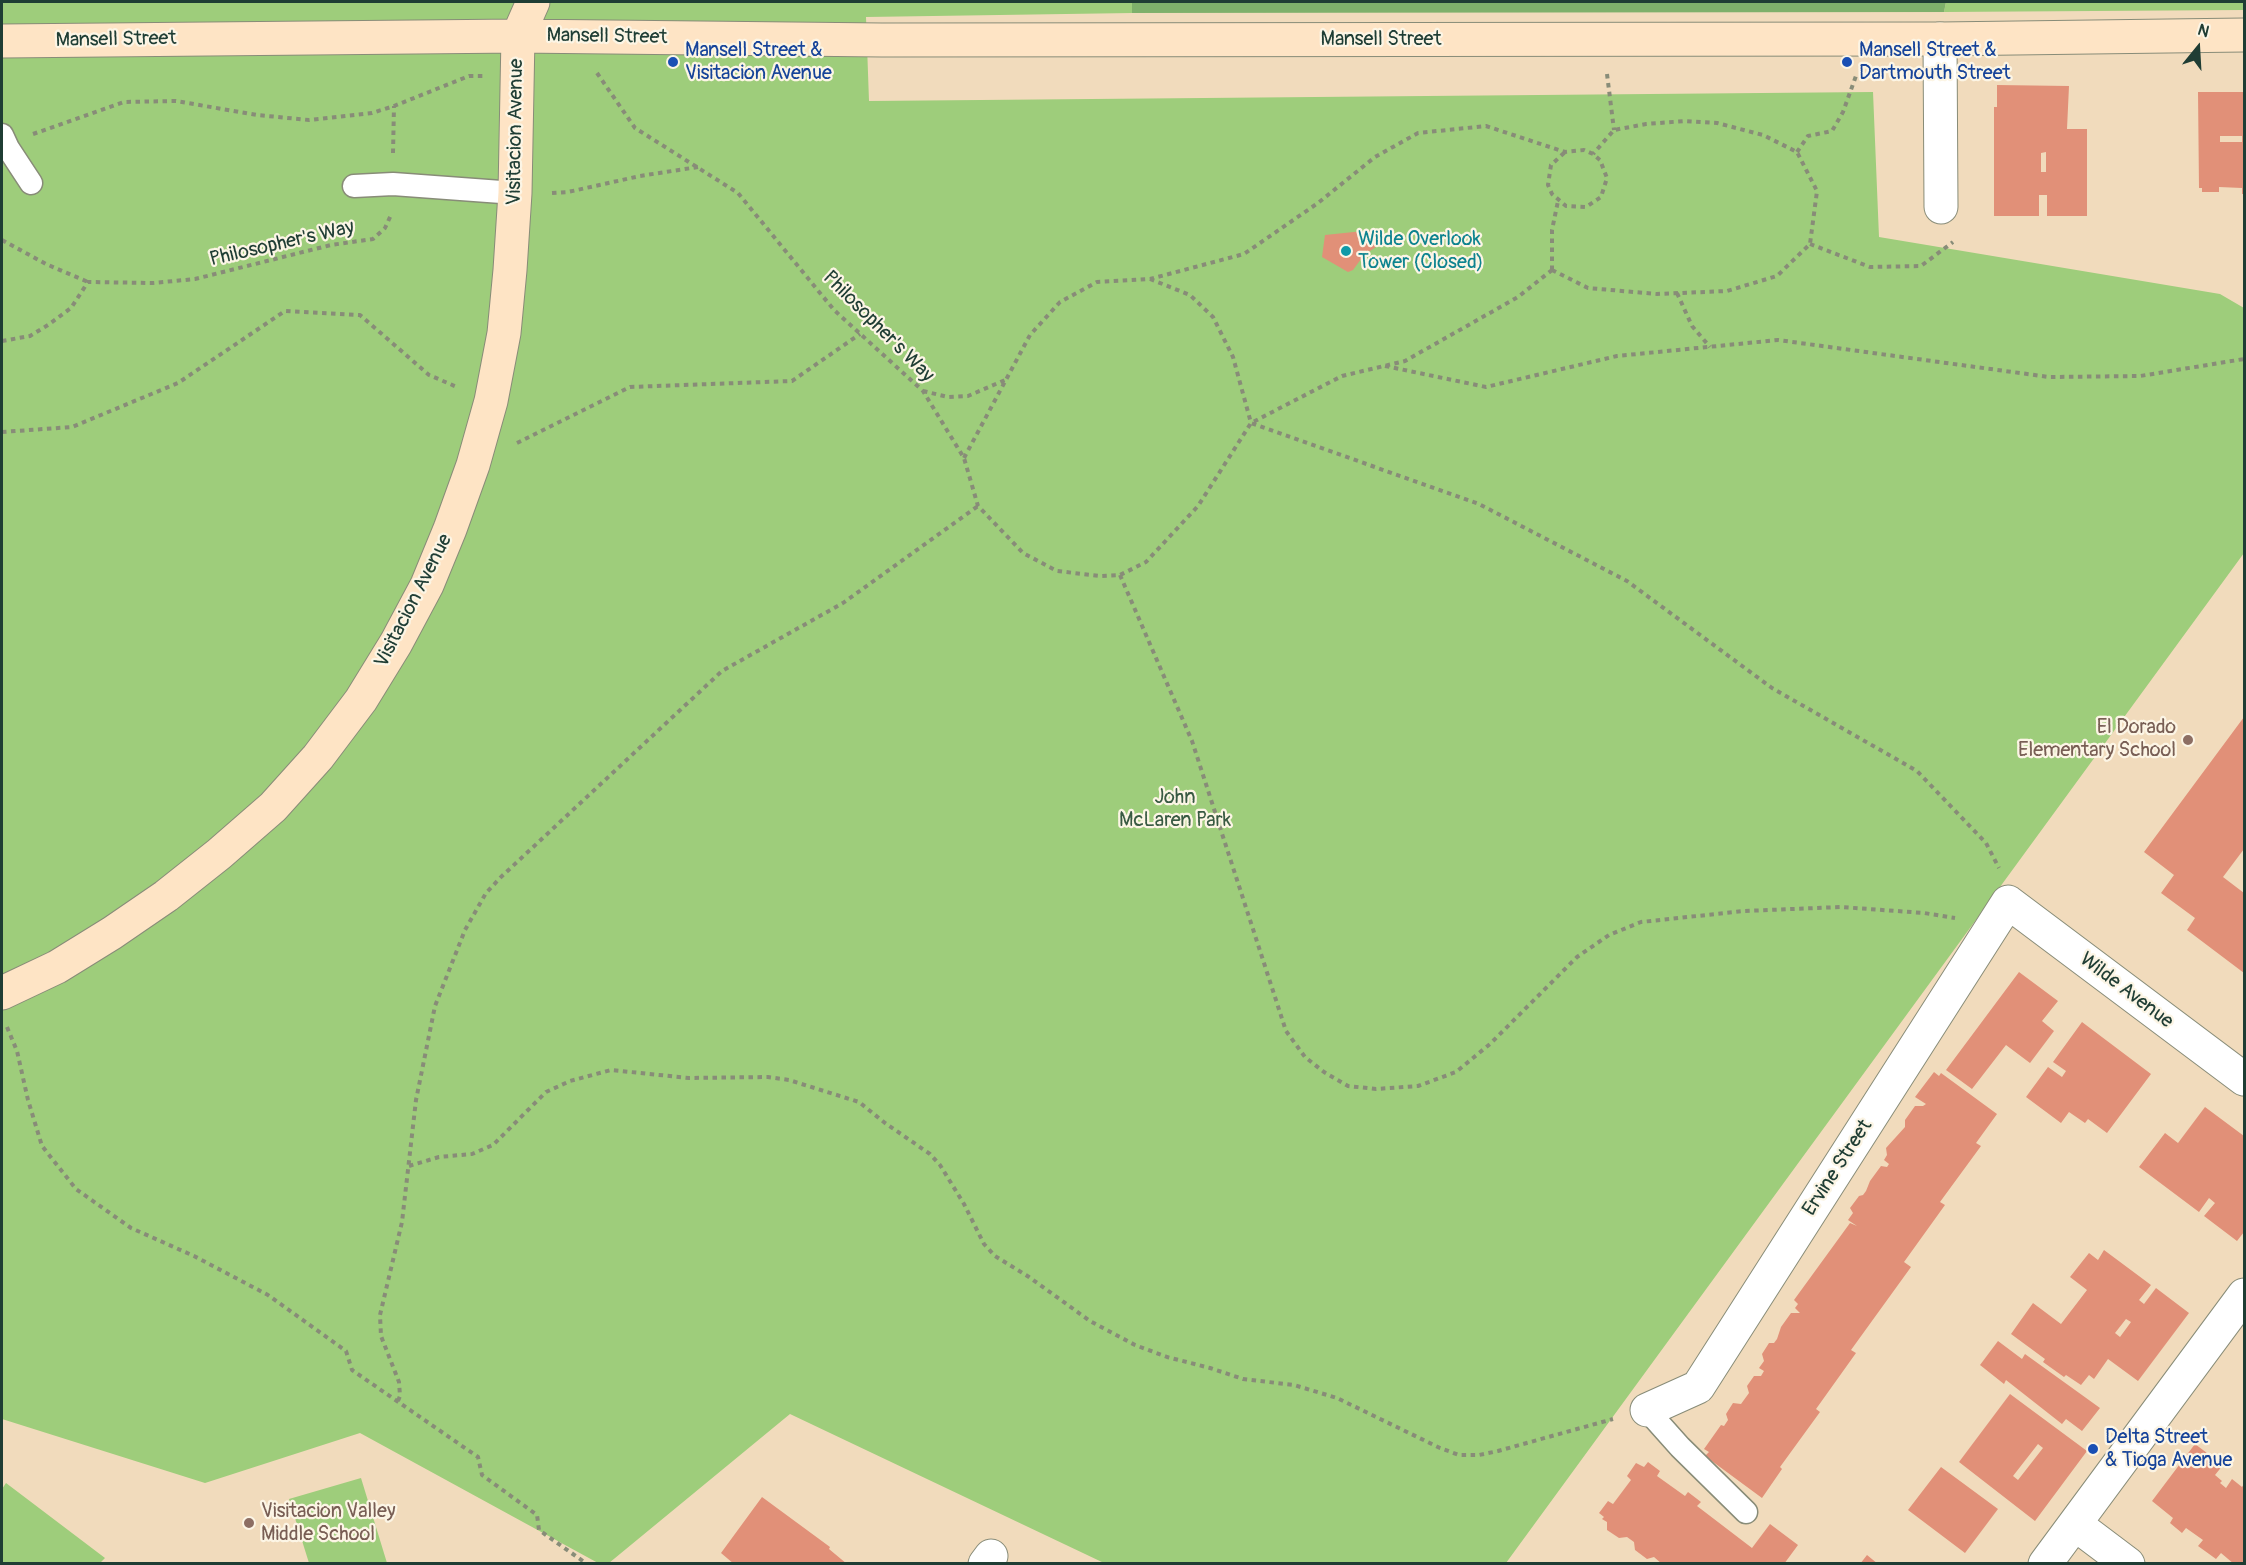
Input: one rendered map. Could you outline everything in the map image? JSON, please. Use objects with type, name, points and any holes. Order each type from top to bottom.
[{"type":"street","name":"Mansell Street","points":[[518,36],[533,2]]},
{"type":"street","name":"Mansell Street","points":[[2,41],[518,36],[871,40],[1940,39],[2244,35]]},
{"type":"street","name":"Visitacion Avenue","points":[[3,1008],[57,967],[166,896],[273,807],[310,766],[361,700],[396,643],[427,585],[473,465],[491,401],[504,333],[515,193],[518,36]]},
{"type":"street","points":[[1940,39],[1941,207]]},
{"type":"street","name":"Wilde Avenue","points":[[2008,913],[2244,1079]]},
{"type":"street","name":"Ervine Street","points":[[1647,1410],[1698,1387],[2008,913]]},
{"type":"street","points":[[2045,1563],[2244,1294]]},
{"type":"street","points":[[2075,1524],[2128,1563]]},
{"type":"lane","points":[[5,142],[31,183]]},
{"type":"lane","points":[[354,186],[393,184],[515,193]]},
{"type":"lane","points":[[1647,1410],[1680,1447],[1746,1512]]},
{"type":"path","points":[[1797,152],[1809,136],[1832,131],[1843,112],[1857,76],[1863,39]]},
{"type":"path","name":"Philosopher's Way","points":[[593,67],[635,128],[738,194],[834,310],[923,391],[964,458],[978,506],[1023,553],[1057,571],[1100,576],[1120,575],[1146,562],[1198,506],[1251,423]]},
{"type":"path","points":[[1606,68],[1614,130]]},
{"type":"path","points":[[5,142],[124,102],[176,101],[257,115],[309,120],[372,113],[469,76]]},
{"type":"path","name":"Philosopher's Way","points":[[88,282],[153,283],[195,279],[309,250],[373,239],[385,228],[391,215],[394,106]]},
{"type":"path","points":[[1552,270],[1588,288],[1657,294],[1727,291],[1777,276],[1810,244],[1817,191],[1797,152],[1763,135],[1717,123],[1685,121],[1646,124],[1614,130],[1593,154]]},
{"type":"path","points":[[964,458],[1030,335],[1059,302],[1097,282],[1150,279],[1244,254],[1318,203],[1375,157],[1418,133],[1486,126],[1565,152],[1584,150],[1600,160],[1607,178],[1601,197],[1586,207],[1566,206],[1558,201],[1548,185],[1551,165],[1565,152]]},
{"type":"path","points":[[568,192],[640,176],[698,167]]},
{"type":"path","points":[[1552,270],[1552,230],[1558,201]]},
{"type":"path","points":[[1810,244],[1870,267],[1921,266],[1965,233],[1958,215],[1941,207]]},
{"type":"path","points":[[2,241],[46,264],[88,282],[70,308],[48,325],[30,336],[2,341]]},
{"type":"path","points":[[1251,423],[1342,376],[1405,361],[1508,303],[1552,270]]},
{"type":"path","points":[[1150,279],[1190,295],[1213,317],[1233,357],[1251,423]]},
{"type":"path","points":[[1677,293],[1692,326],[1710,347]]},
{"type":"path","points":[[2,432],[72,427],[178,383],[285,311],[360,315],[429,375],[491,401]]},
{"type":"path","points":[[473,465],[630,387],[792,381],[860,334]]},
{"type":"path","points":[[1384,366],[1486,387],[1617,356],[1778,340],[2049,376],[2140,376],[2244,359]]},
{"type":"path","points":[[923,391],[948,397],[968,396],[1006,380]]},
{"type":"path","points":[[1120,575],[1192,741],[1286,1030],[1305,1057],[1324,1072],[1348,1086],[1376,1089],[1418,1086],[1456,1072],[1491,1044],[1577,957],[1609,935],[1641,922],[1744,910],[1841,907],[1924,913],[2008,913],[1986,843],[1917,771],[1772,688],[1627,581],[1479,504],[1251,423]]},
{"type":"path","points":[[398,1401],[399,1382],[381,1336],[380,1315],[397,1249],[416,1100],[435,1006],[465,930],[486,893],[722,671],[843,603],[978,506]]},
{"type":"path","points":[[3,1008],[42,1146],[76,1189],[131,1228],[194,1256],[268,1295],[346,1351],[352,1370],[478,1457],[482,1475],[537,1515],[539,1530],[587,1563]]},
{"type":"path","points":[[409,1166],[429,1159],[462,1156],[483,1149],[501,1138],[546,1092],[570,1081],[611,1070],[689,1078],[768,1077],[789,1080],[859,1102],[930,1154],[940,1165],[964,1204],[984,1244],[994,1256],[1029,1277],[1090,1321],[1136,1345],[1167,1357],[1243,1379],[1294,1385],[1337,1398],[1459,1455],[1479,1455],[1498,1451],[1647,1410]]},
{"type":"green space","name":"John McLaren Park","points":[[2,2],[1132,2],[1132,13],[866,17],[869,101],[1873,92],[1879,237],[2220,294],[2244,308],[2244,553],[1506,1563],[1104,1563],[790,1414],[609,1563],[598,1563],[360,1433],[205,1483],[2,1419]]},
{"type":"green space","points":[[1132,2],[1946,2],[1944,12],[1132,13]]},
{"type":"green space","points":[[1946,2],[2244,2],[2244,10],[1944,12]]},
{"type":"green space","points":[[361,1478],[387,1563],[309,1563],[289,1499]]},
{"type":"green space","points":[[6,1483],[105,1558],[100,1563],[2,1563],[2,1489]]},
{"type":"building","points":[[1997,85],[2069,86],[2067,129],[2087,129],[2087,216],[2047,216],[2047,195],[2039,195],[2039,216],[1994,216],[1994,107],[1997,107]],"holes":[[[2046,152],[2046,172],[2041,172],[2041,153]]]},
{"type":"building","points":[[2198,92],[2244,92],[2244,194],[2242,194],[2242,188],[2219,187],[2219,192],[2202,192],[2202,188],[2199,188]],"holes":[[[2220,136],[2242,136],[2242,142],[2220,142]]]},
{"type":"building","name":"Wilde Overlook Tower (Closed)","points":[[1373,230],[1376,247],[1364,255],[1353,270],[1348,272],[1322,257],[1325,235]]},
{"type":"building","points":[[2244,717],[2244,849],[2223,877],[2244,893],[2244,973],[2187,930],[2195,918],[2161,893],[2174,875],[2144,852]]},
{"type":"building","points":[[2019,972],[2058,1001],[2042,1021],[2054,1031],[2030,1063],[2006,1045],[1972,1089],[1946,1070]]},
{"type":"building","points":[[2082,1022],[2151,1074],[2107,1133],[2088,1119],[2085,1123],[2069,1112],[2061,1123],[2026,1097],[2048,1067],[2062,1077],[2066,1071],[2053,1062]]},
{"type":"building","points":[[1934,1072],[1939,1076],[1941,1073],[1997,1114],[1976,1143],[1981,1146],[1940,1202],[1945,1205],[1904,1262],[1911,1267],[1851,1350],[1856,1353],[1816,1409],[1820,1412],[1780,1467],[1782,1469],[1762,1498],[1705,1456],[1709,1452],[1704,1449],[1721,1425],[1724,1426],[1728,1420],[1726,1414],[1733,1403],[1741,1404],[1749,1393],[1747,1386],[1754,1376],[1761,1376],[1764,1371],[1759,1368],[1764,1361],[1762,1354],[1769,1343],[1774,1343],[1777,1339],[1781,1327],[1791,1313],[1800,1313],[1795,1308],[1798,1304],[1794,1300],[1850,1223],[1857,1226],[1848,1220],[1853,1213],[1850,1208],[1866,1191],[1881,1166],[1887,1167],[1889,1164],[1884,1160],[1887,1155],[1886,1148],[1905,1127],[1905,1120],[1915,1106],[1926,1104],[1915,1097]]},
{"type":"building","points":[[2205,1107],[2244,1136],[2244,1232],[2237,1241],[2204,1216],[2215,1203],[2209,1198],[2199,1212],[2139,1167],[2165,1133],[2178,1143]]},
{"type":"building","points":[[2104,1250],[2151,1285],[2139,1300],[2144,1304],[2156,1288],[2189,1313],[2138,1381],[2108,1359],[2094,1379],[2089,1375],[2081,1385],[2066,1375],[2064,1377],[2043,1362],[2045,1359],[2011,1334],[2033,1303],[2061,1324],[2087,1290],[2070,1277],[2089,1253],[2098,1260]],"holes":[[[2126,1319],[2131,1322],[2120,1337],[2115,1333]]]},
{"type":"building","points":[[1998,1341],[2022,1359],[2025,1354],[2100,1408],[2082,1431],[2066,1419],[2062,1424],[2006,1380],[2004,1384],[1980,1365]]},
{"type":"building","points":[[2010,1394],[2087,1451],[2035,1521],[1959,1462]],"holes":[[[2038,1444],[2043,1448],[2018,1480],[2013,1476]]]},
{"type":"building","points":[[2195,1444],[2223,1465],[2215,1475],[2226,1488],[2232,1479],[2242,1487],[2244,1484],[2244,1564],[2234,1564],[2221,1553],[2216,1559],[2198,1546],[2203,1540],[2186,1528],[2182,1533],[2170,1523],[2173,1518],[2152,1501]]},
{"type":"building","points":[[1648,1462],[1660,1471],[1657,1476],[1685,1496],[1688,1492],[1701,1502],[1697,1506],[1752,1548],[1770,1524],[1798,1545],[1784,1564],[1662,1564],[1654,1557],[1647,1559],[1635,1550],[1634,1542],[1627,1537],[1619,1538],[1607,1530],[1607,1522],[1599,1513],[1608,1501],[1613,1504],[1631,1480],[1627,1476],[1636,1463],[1644,1467]]},
{"type":"building","points":[[1941,1467],[1998,1509],[1965,1553],[1908,1510]]},
{"type":"building","points":[[762,1497],[830,1547],[829,1549],[847,1564],[734,1564],[721,1553]]},
{"type":"building","points":[[1867,1555],[1878,1564],[1860,1564]]},
{"type":"place","name":"Mansell Street & Visitacion Avenue","points":[[673,62]]},
{"type":"place","name":"Mansell Street & Dartmouth Street","points":[[1847,62]]},
{"type":"place","name":"Wilde Overlook Tower (Closed)","points":[[1346,251]]},
{"type":"place","name":"El Dorado Elementary School","points":[[2188,740]]},
{"type":"place","name":"Delta Street & Tioga Avenue","points":[[2093,1449]]},
{"type":"place","name":"Visitacion Valley Middle School","points":[[249,1523]]}]
